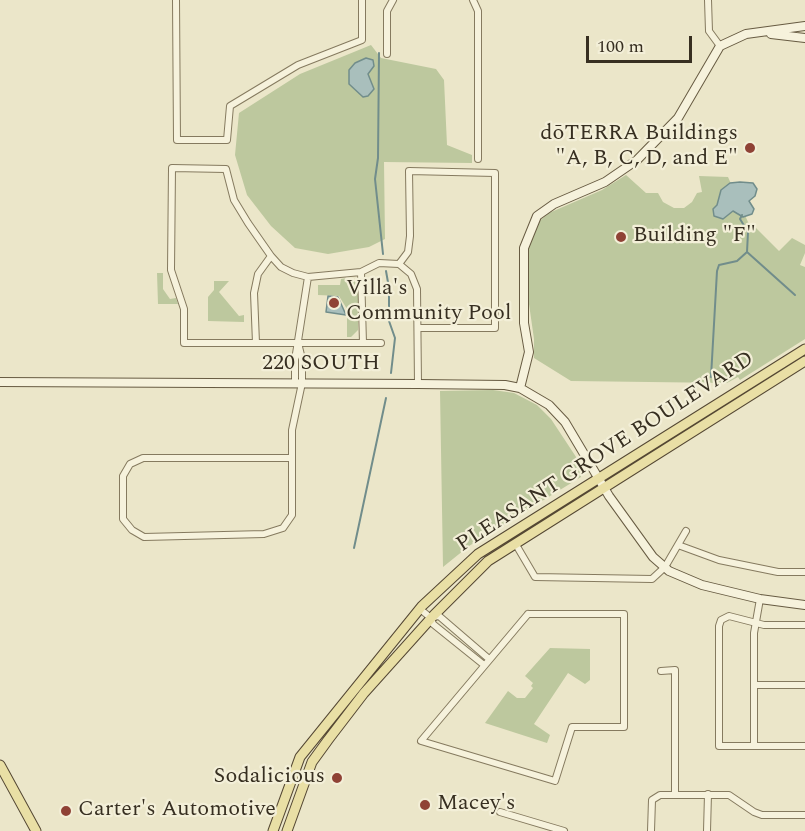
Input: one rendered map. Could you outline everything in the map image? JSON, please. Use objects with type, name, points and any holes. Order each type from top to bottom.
[{"type":"main road","name":"PLEASANT GROVE BOULEVARD","points":[[287,831],[312,762],[364,693],[431,618],[488,561],[600,482],[805,349]]},
{"type":"main road","name":"PLEASANT GROVE BOULEVARD","points":[[273,831],[300,757],[420,609],[478,554],[805,361]]},
{"type":"main road","points":[[0,765],[36,831]]},
{"type":"street","points":[[176,0],[177,140],[227,140],[230,106],[298,65],[362,40],[362,0]]},
{"type":"street","points":[[387,54],[387,12],[393,0]]},
{"type":"street","points":[[473,0],[478,11],[478,159]]},
{"type":"street","points":[[708,0],[709,31],[720,46]]},
{"type":"street","points":[[520,388],[529,352],[524,323],[524,248],[534,220],[548,207],[605,182],[638,160],[678,118],[720,46],[746,34],[805,26]]},
{"type":"street","points":[[762,33],[805,38]]},
{"type":"street","points":[[381,343],[184,343],[184,309],[171,270],[172,168],[226,169],[234,200],[271,256],[281,267],[308,277],[361,272],[379,263],[399,264],[411,274],[417,289],[418,384]]},
{"type":"street","points":[[399,264],[408,252],[410,236],[409,171],[495,173],[495,328],[418,328]]},
{"type":"street","points":[[256,343],[254,293],[258,274],[271,256]]},
{"type":"street","points":[[361,272],[363,343]]},
{"type":"street","points":[[292,458],[143,458],[130,464],[123,476],[123,519],[132,530],[144,537],[264,534],[284,528],[292,515],[292,458],[292,430],[299,383],[298,343],[308,277]]},
{"type":"street","name":"220 SOUTH","points":[[0,382],[505,385],[520,388],[549,405],[565,422],[600,482],[653,557],[665,567],[690,582],[760,598],[805,605]]},
{"type":"street","points":[[515,543],[535,577],[652,579],[665,567],[686,531]]},
{"type":"street","points":[[678,545],[719,560],[778,572],[805,572]]},
{"type":"street","points":[[754,746],[755,622],[760,598]]},
{"type":"street","points":[[420,609],[443,632],[487,662]]},
{"type":"street","points":[[528,614],[624,614],[624,727],[572,727],[555,781],[421,741],[487,662],[528,614]]},
{"type":"street","points":[[431,618],[439,616],[487,662]]},
{"type":"street","points":[[805,625],[755,622],[729,616],[721,620],[719,626],[718,746],[805,746]]},
{"type":"street","points":[[443,632],[450,626]]},
{"type":"street","points":[[661,671],[675,670],[675,794]]},
{"type":"street","points":[[754,686],[805,685]]},
{"type":"street","points":[[707,831],[708,794]]},
{"type":"street","points":[[651,831],[652,800],[660,795],[729,795],[762,815],[805,815]]},
{"type":"street","points":[[500,812],[564,831]]},
{"type":"green space","points":[[371,45],[381,58],[436,69],[444,80],[447,145],[472,155],[472,163],[384,162],[385,239],[369,247],[328,254],[295,248],[271,226],[247,195],[235,155],[239,113],[300,74]]},
{"type":"green space","points":[[626,175],[646,193],[658,193],[663,202],[674,208],[684,208],[692,202],[697,193],[702,192],[699,176],[728,177],[752,231],[752,224],[779,251],[792,238],[805,245],[805,253],[800,265],[805,267],[805,339],[740,380],[738,377],[727,383],[571,381],[534,358],[534,339],[527,290],[528,245],[538,222],[549,213],[602,190]]},
{"type":"green space","points":[[157,273],[163,273],[163,289],[170,299],[176,298],[178,304],[158,304]]},
{"type":"green space","points":[[341,279],[352,279],[358,285],[358,330],[351,337],[347,337],[347,309],[339,296],[318,295],[318,285],[340,285]]},
{"type":"green space","points":[[214,281],[229,281],[219,292],[239,316],[244,315],[244,322],[208,321],[208,297],[214,290]]},
{"type":"green space","points":[[493,390],[514,393],[537,405],[551,419],[582,466],[581,477],[469,546],[443,567],[440,391]]},
{"type":"green space","points":[[550,648],[590,649],[590,680],[585,684],[568,673],[534,724],[550,735],[547,743],[485,723],[508,691],[517,698],[525,698],[533,688],[531,686],[533,683],[525,676]]},
{"type":"water","points":[[366,58],[373,60],[374,66],[368,74],[374,89],[368,96],[363,97],[349,84],[349,70],[355,63]]},
{"type":"water","points":[[730,183],[753,183],[757,189],[755,196],[749,201],[754,209],[752,214],[743,217],[733,211],[723,219],[714,216],[713,209],[717,205],[721,190]]},
{"type":"water","name":"Villa's Community Pool","points":[[328,296],[338,297],[346,315],[326,312]]},
{"type":"waterway","points":[[379,53],[378,158],[375,179],[383,254]]},
{"type":"waterway","points":[[742,215],[740,219],[748,232],[747,252],[795,295]]},
{"type":"waterway","points":[[711,377],[717,271],[719,265],[737,261],[747,252]]},
{"type":"waterway","points":[[386,271],[389,288],[389,321],[395,338],[391,373]]},
{"type":"waterway","points":[[354,548],[386,398]]},
{"type":"place","name":"dōTERRA Buildings \"A, B, C, D, and E\"","points":[[750,148]]},
{"type":"place","name":"Building \"F\"","points":[[621,237]]},
{"type":"place","name":"Villa's Community Pool","points":[[334,303]]},
{"type":"place","name":"Sodalicious","points":[[337,778]]},
{"type":"place","name":"Macey's","points":[[425,805]]},
{"type":"place","name":"Carter's Automotive","points":[[66,811]]}]
